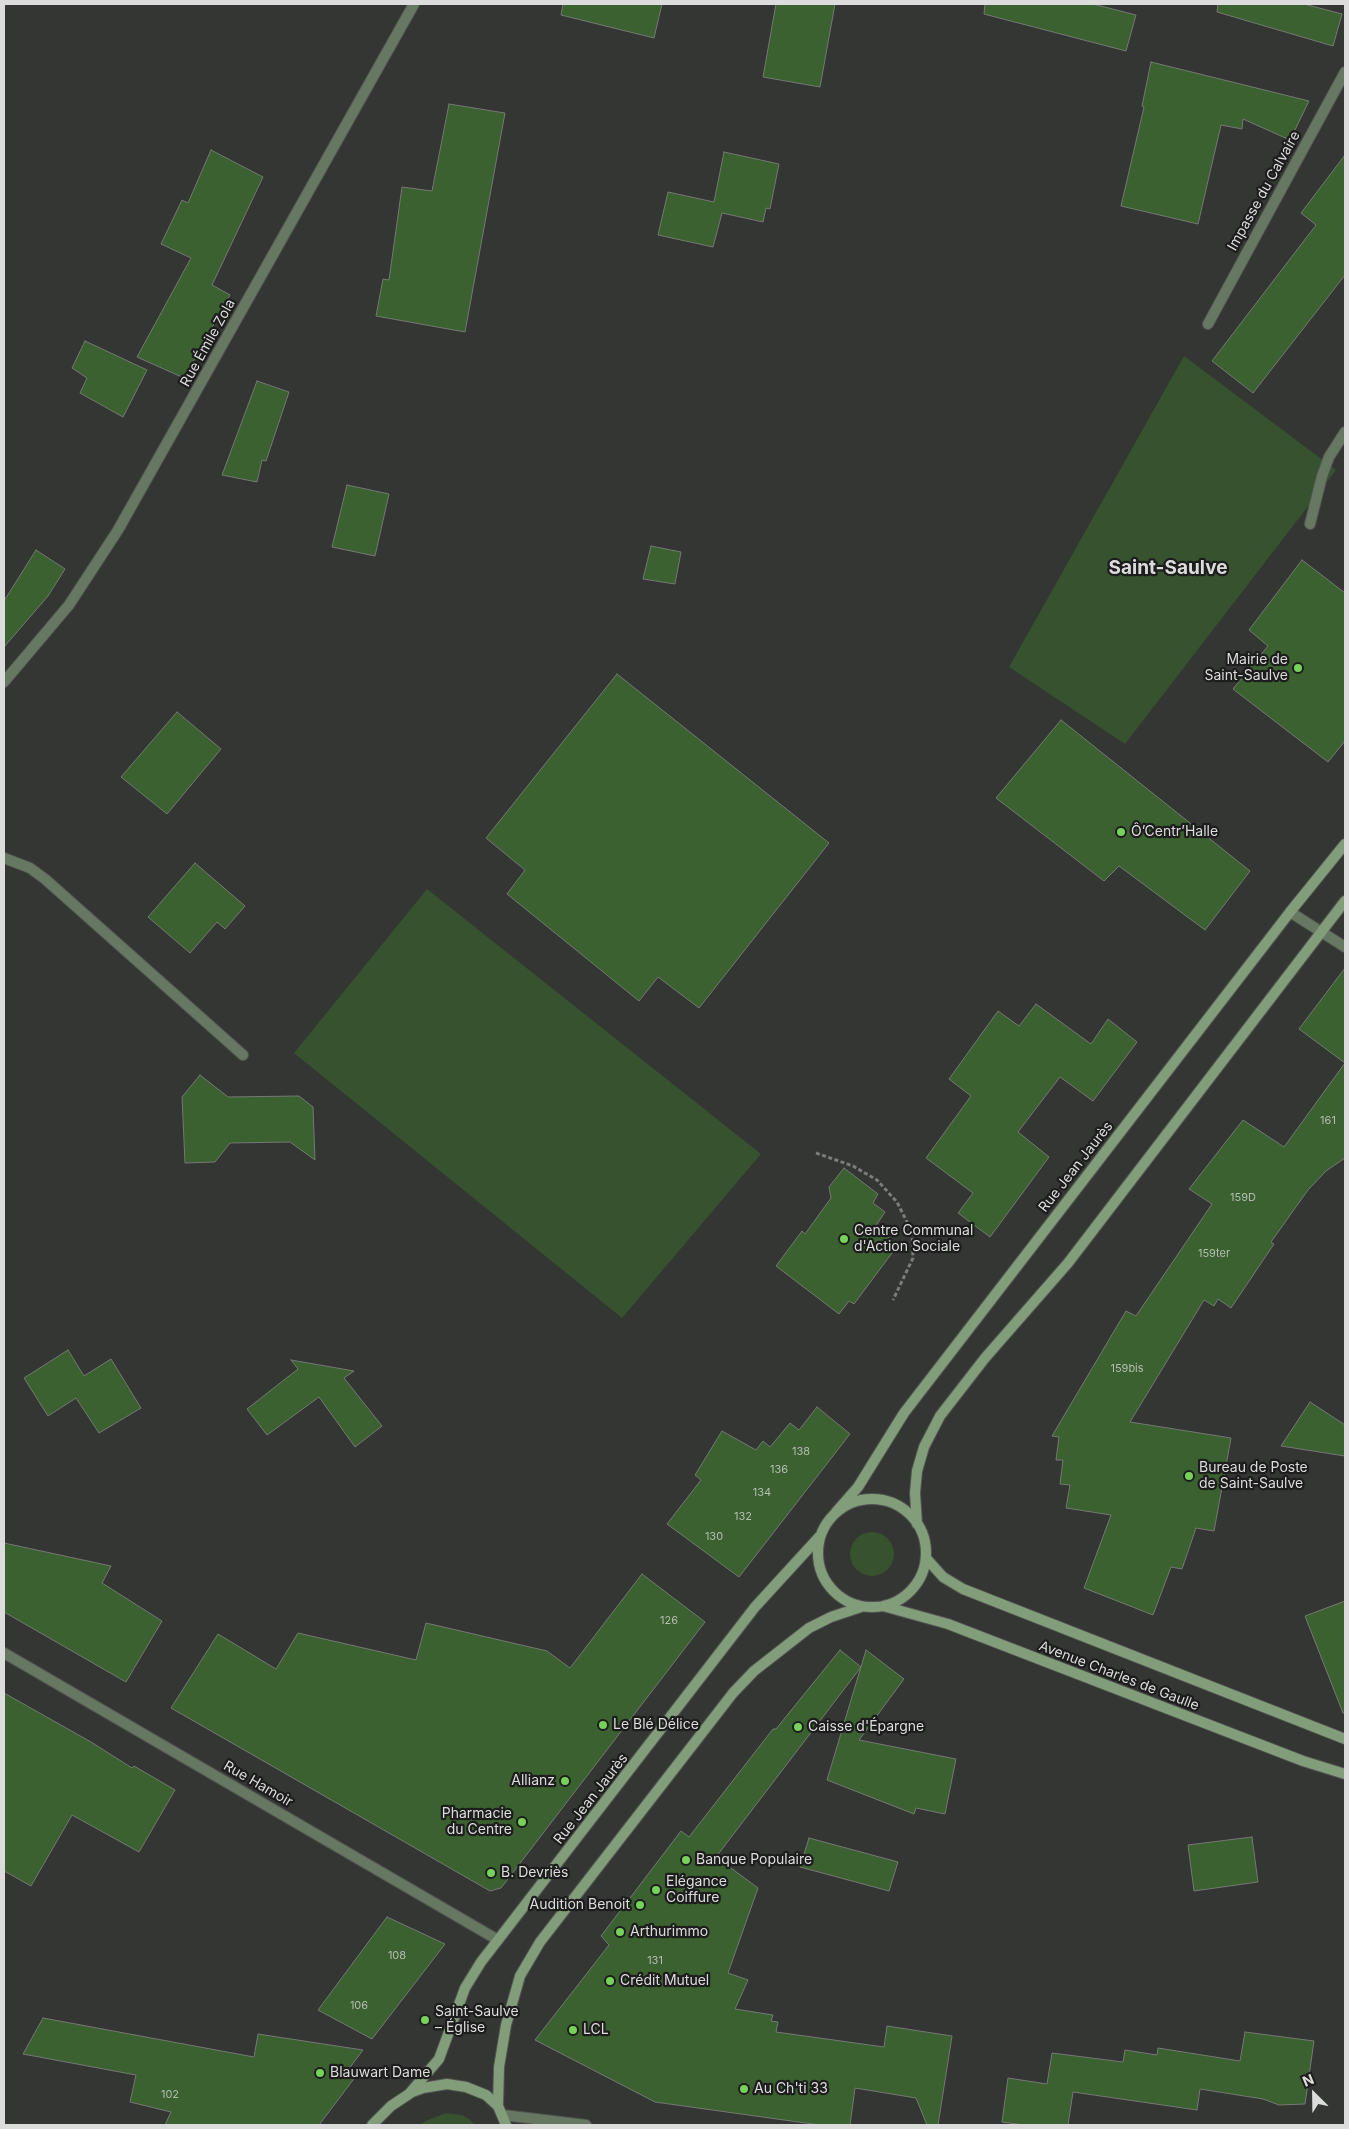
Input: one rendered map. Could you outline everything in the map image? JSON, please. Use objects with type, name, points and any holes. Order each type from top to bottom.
[{"type":"main road","name":"Rue Jean Jaurès","points":[[836,1512],[858,1487],[904,1413],[1290,912],[1345,844]]},
{"type":"main road","points":[[917,1524],[915,1493],[917,1470],[924,1447],[940,1416],[985,1358],[1068,1263],[1345,901]]},
{"type":"main road","points":[[506,2125],[500,2110],[499,2067],[506,2025],[520,1976],[540,1942],[733,1693],[754,1671],[809,1628],[831,1617],[861,1607],[883,1606],[902,1598],[912,1589],[922,1572],[926,1558],[925,1544],[917,1524],[908,1513],[896,1505],[876,1500],[861,1500],[836,1512],[820,1536],[817,1557],[820,1571],[826,1584],[842,1598],[861,1607]]},
{"type":"main road","name":"Rue Jean Jaurès","points":[[409,2094],[439,2059],[465,1988],[481,1962],[755,1607],[820,1536]]},
{"type":"main road","name":"Avenue Charles de Gaulle","points":[[926,1558],[942,1577],[962,1588],[1345,1739]]},
{"type":"main road","name":"Avenue Charles de Gaulle","points":[[883,1606],[948,1624],[1303,1761],[1345,1774]]},
{"type":"main road","name":"Rue Jean Jaurès","points":[[372,2125],[391,2106],[409,2094],[422,2088],[436,2085],[456,2084],[481,2092],[500,2110]]},
{"type":"street","name":"Rue Émile Zola","points":[[4,682],[69,606],[118,530],[414,4]]},
{"type":"street","name":"Impasse du Calvaire","points":[[1208,324],[1345,72]]},
{"type":"street","points":[[1310,524],[1322,476],[1329,457],[1345,432]]},
{"type":"street","points":[[4,858],[30,868],[45,879],[243,1055]]},
{"type":"street","points":[[1290,912],[1345,947]]},
{"type":"street","name":"Rue Hamoir","points":[[4,1653],[498,1940]]},
{"type":"street","points":[[500,2110],[586,2125]]},
{"type":"path","points":[[816,1153],[853,1166],[877,1180],[897,1202],[912,1232],[913,1258],[893,1300]]},
{"type":"green space","points":[[1184,356],[1336,470],[1125,744],[1009,667]]},
{"type":"green space","points":[[427,889],[761,1154],[622,1318],[294,1053]]},
{"type":"green space","points":[[876,1532],[888,1538],[893,1545],[893,1563],[888,1570],[881,1575],[868,1576],[856,1570],[851,1563],[850,1550],[856,1538],[863,1533]]},
{"type":"green space","points":[[446,2113],[462,2115],[475,2125],[419,2125]]},
{"type":"building","points":[[563,4],[662,4],[654,38],[561,15]]},
{"type":"building","points":[[776,4],[835,4],[820,87],[763,77]]},
{"type":"building","points":[[985,4],[1093,4],[1136,15],[1126,51],[984,14]]},
{"type":"building","points":[[1218,4],[1304,4],[1342,14],[1333,46],[1217,12]]},
{"type":"building","points":[[1151,62],[1309,101],[1290,140],[1243,119],[1242,129],[1221,125],[1198,224],[1121,206],[1144,107],[1142,106]]},
{"type":"building","points":[[449,104],[505,113],[465,332],[376,316],[383,279],[389,280],[402,187],[432,191]]},
{"type":"building","points":[[211,150],[263,177],[212,285],[230,295],[184,378],[137,357],[191,258],[161,244],[182,200],[188,203]]},
{"type":"building","points":[[724,152],[779,164],[770,209],[766,208],[763,222],[722,213],[713,247],[658,235],[668,192],[714,202]]},
{"type":"building","points":[[1345,155],[1345,275],[1253,393],[1212,361],[1316,225],[1301,213]]},
{"type":"building","points":[[85,341],[147,370],[123,417],[80,393],[87,378],[72,368]]},
{"type":"building","points":[[257,381],[289,392],[266,461],[262,460],[257,482],[222,475]]},
{"type":"building","points":[[347,485],[389,494],[375,556],[332,547]]},
{"type":"building","points":[[651,546],[681,552],[675,584],[643,579]]},
{"type":"building","points":[[36,550],[65,569],[48,596],[4,647],[4,601]]},
{"type":"building","name":"Mairie de Saint-Saulve","points":[[1302,560],[1345,593],[1345,741],[1328,762],[1233,689],[1268,646],[1249,630]]},
{"type":"building","points":[[617,674],[829,843],[699,1008],[658,977],[639,1001],[507,894],[525,870],[486,838]]},
{"type":"building","points":[[177,712],[221,749],[167,814],[121,777]]},
{"type":"building","name":"Ô’Centr’Halle","points":[[1061,720],[1250,871],[1205,930],[1119,866],[1104,881],[996,798]]},
{"type":"building","points":[[195,863],[245,906],[225,929],[217,922],[190,953],[148,917]]},
{"type":"building","points":[[1345,968],[1345,1063],[1299,1029]]},
{"type":"building","points":[[1036,1004],[1091,1044],[1108,1019],[1137,1042],[1093,1101],[1060,1077],[1018,1132],[1049,1157],[990,1237],[958,1213],[973,1193],[926,1158],[971,1096],[949,1079],[998,1011],[1019,1026]]},
{"type":"building","points":[[1345,1063],[1345,1158],[1326,1171],[1308,1190],[1271,1242],[1274,1244],[1231,1308],[1218,1299],[1214,1306],[1204,1300],[1130,1422],[1231,1438],[1214,1531],[1196,1528],[1182,1569],[1171,1567],[1153,1615],[1084,1588],[1111,1515],[1066,1508],[1070,1485],[1060,1484],[1063,1460],[1056,1460],[1059,1437],[1052,1436],[1126,1311],[1136,1316],[1212,1204],[1189,1189],[1243,1120],[1284,1147]]},
{"type":"building","points":[[200,1075],[228,1097],[299,1096],[313,1107],[315,1160],[290,1142],[230,1143],[215,1162],[185,1163],[182,1097]]},
{"type":"building","name":"Centre Communal d'Action Sociale","points":[[844,1168],[878,1194],[873,1203],[885,1212],[875,1227],[898,1245],[854,1304],[849,1301],[839,1314],[776,1266],[802,1231],[805,1234],[831,1198],[829,1187]]},
{"type":"building","points":[[68,1350],[84,1376],[111,1359],[141,1408],[99,1433],[76,1398],[48,1416],[24,1378]]},
{"type":"building","points":[[291,1360],[354,1371],[344,1378],[382,1426],[355,1447],[319,1397],[267,1435],[247,1409],[298,1369]]},
{"type":"building","points":[[1310,1402],[1345,1425],[1345,1456],[1281,1446]]},
{"type":"building","points":[[817,1407],[850,1434],[739,1577],[667,1524],[701,1480],[695,1475],[722,1431],[756,1450],[763,1441],[770,1447],[790,1423],[799,1430]]},
{"type":"building","points":[[4,1543],[111,1566],[102,1583],[162,1621],[126,1682],[4,1612]]},
{"type":"building","points":[[642,1574],[705,1622],[501,1888],[490,1891],[171,1708],[218,1634],[276,1669],[298,1633],[416,1660],[426,1623],[547,1651],[570,1668]]},
{"type":"building","points":[[1345,1601],[1345,1713],[1343,1713],[1305,1616]]},
{"type":"building","points":[[840,1650],[861,1667],[716,1857],[758,1888],[728,1973],[748,1980],[735,2009],[773,2015],[771,2021],[778,2022],[776,2032],[884,2047],[887,2026],[952,2036],[938,2125],[927,2125],[916,2098],[855,2088],[850,2125],[820,2125],[655,2102],[535,2040],[609,1945],[601,1936],[681,1831],[689,1837],[773,1729],[776,1729]]},
{"type":"building","points":[[866,1650],[904,1679],[859,1740],[956,1759],[945,1814],[916,1808],[914,1814],[827,1780]]},
{"type":"building","points":[[4,1693],[91,1742],[132,1768],[134,1766],[175,1790],[139,1852],[72,1815],[31,1886],[4,1871]]},
{"type":"building","points":[[1252,1837],[1258,1882],[1194,1891],[1188,1845]]},
{"type":"building","points":[[809,1838],[898,1862],[889,1891],[800,1867]]},
{"type":"building","points":[[387,1917],[445,1944],[372,2039],[318,2010]]},
{"type":"building","points":[[43,2018],[254,2057],[258,2034],[363,2050],[348,2070],[356,2076],[319,2125],[165,2125],[171,2112],[130,2102],[136,2075],[23,2054]]},
{"type":"building","points":[[1245,2032],[1314,2041],[1305,2104],[1279,2105],[1263,2099],[1200,2089],[1197,2110],[1073,2092],[1068,2125],[1024,2125],[1002,2122],[1008,2078],[1047,2084],[1052,2053],[1123,2062],[1125,2050],[1157,2055],[1158,2048],[1240,2061]]},
{"type":"place","name":"Mairie de Saint-Saulve","points":[[1298,668]]},
{"type":"place","name":"Ô’Centr’Halle","points":[[1121,832]]},
{"type":"place","name":"Centre Communal d'Action Sociale","points":[[844,1239]]},
{"type":"place","name":"Bureau de Poste de Saint-Saulve","points":[[1189,1476]]},
{"type":"place","name":"Le Blé Délice","points":[[603,1725]]},
{"type":"place","name":"Caisse d'Épargne","points":[[798,1727]]},
{"type":"place","name":"Allianz","points":[[565,1781]]},
{"type":"place","name":"Pharmacie du Centre","points":[[522,1822]]},
{"type":"place","name":"Banque Populaire","points":[[686,1860]]},
{"type":"place","name":"B. Devriès","points":[[491,1873]]},
{"type":"place","name":"Elégance Coiffure","points":[[656,1890]]},
{"type":"place","name":"Audition Benoit","points":[[640,1905]]},
{"type":"place","name":"Arthurimmo","points":[[620,1932]]},
{"type":"place","name":"Crédit Mutuel","points":[[610,1981]]},
{"type":"place","name":"Saint-Saulve – Église","points":[[425,2020]]},
{"type":"place","name":"LCL","points":[[573,2030]]},
{"type":"place","name":"Blauwart Dame","points":[[320,2073]]},
{"type":"place","name":"Au Ch'ti 33","points":[[744,2089]]},
{"type":"district","name":"Saint-Saulve","points":[[1168,568]]}]
